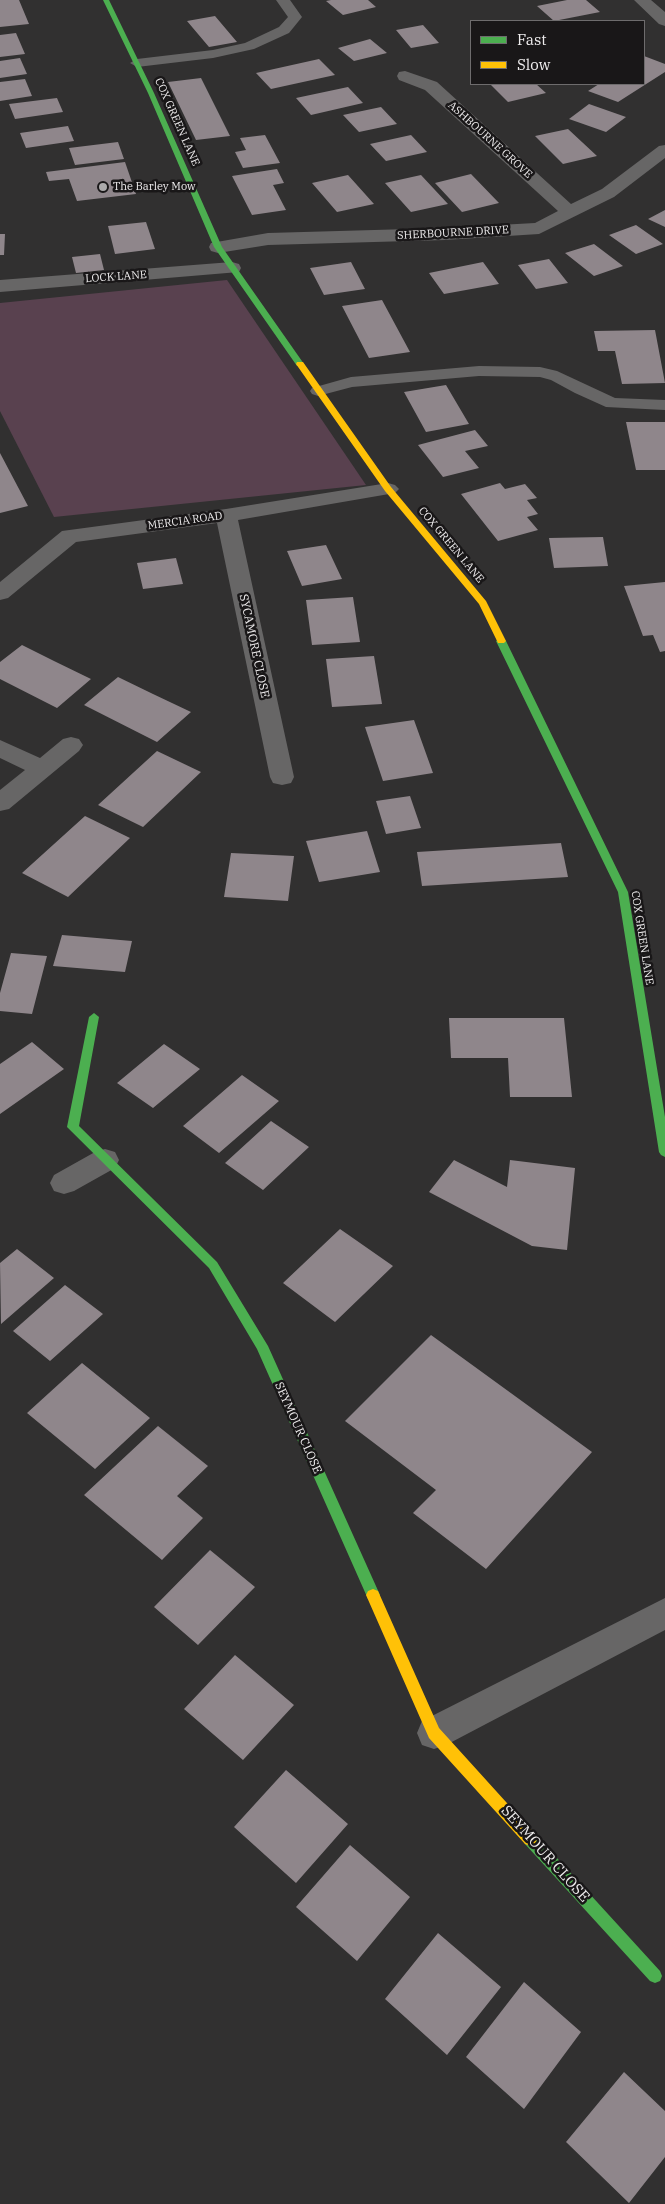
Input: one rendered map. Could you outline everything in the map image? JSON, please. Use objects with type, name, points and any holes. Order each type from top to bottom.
[{"type":"street","name":"COX GREEN LANE","points":[[106,0],[137,63],[218,246],[388,489],[483,603],[624,892],[665,1152]]},
{"type":"street","points":[[642,0],[665,21]]},
{"type":"street","name":"ASHBOURNE GROVE","points":[[405,76],[431,86],[570,213]]},
{"type":"street","name":"SHERBOURNE DRIVE","points":[[218,246],[268,239],[445,234],[539,228],[608,193],[665,150]]},
{"type":"street","name":"LOCK LANE","points":[[0,286],[232,268]]},
{"type":"street","name":"MERCIA ROAD","points":[[3,587],[70,536],[226,515],[388,489]]},
{"type":"street","name":"SYCAMORE CLOSE","points":[[226,515],[282,777]]},
{"type":"street","points":[[0,803],[71,745]]},
{"type":"street","points":[[0,748],[41,768]]},
{"type":"street","name":"SEYMOUR CLOSE","points":[[94,1017],[73,1127],[213,1265],[262,1346],[434,1733],[655,1976]]},
{"type":"street","points":[[64,1183],[105,1160]]},
{"type":"street","points":[[434,1733],[665,1613]]},
{"type":"lane","points":[[137,63],[213,54],[249,46],[284,30],[295,17],[283,0]]},
{"type":"lane","points":[[318,391],[352,382],[479,371],[540,372],[557,376],[581,390],[612,403],[665,405]]},
{"type":"shaded area","points":[[227,280],[366,485],[54,517],[0,411],[0,303]]},
{"type":"building","points":[[0,0],[19,0],[29,24],[0,27]]},
{"type":"building","points":[[368,0],[376,7],[343,15],[326,1]]},
{"type":"building","points":[[567,0],[586,0],[600,12],[553,20],[537,6]]},
{"type":"building","points":[[215,16],[237,42],[209,47],[187,21]]},
{"type":"building","points":[[423,25],[439,43],[411,48],[396,30]]},
{"type":"building","points":[[16,33],[25,54],[0,57],[0,35]]},
{"type":"building","points":[[370,39],[387,53],[354,61],[338,48]]},
{"type":"building","points":[[645,56],[665,64],[665,72],[645,85]]},
{"type":"building","points":[[20,58],[27,74],[0,78],[0,61]]},
{"type":"building","points":[[319,59],[335,75],[271,89],[256,73]]},
{"type":"building","points":[[201,78],[230,136],[196,140],[168,82]]},
{"type":"building","points":[[25,79],[32,96],[0,101],[0,82]]},
{"type":"building","points":[[491,85],[537,85],[546,93],[508,102]]},
{"type":"building","points":[[597,85],[645,85],[618,102],[588,91]]},
{"type":"building","points":[[348,87],[363,103],[311,115],[296,98]]},
{"type":"building","points":[[57,98],[63,112],[15,119],[9,104]]},
{"type":"building","points":[[589,104],[626,117],[606,132],[569,119]]},
{"type":"building","points":[[381,107],[397,124],[359,132],[343,115]]},
{"type":"building","points":[[68,126],[74,141],[26,148],[20,133]]},
{"type":"building","points":[[568,129],[597,156],[563,164],[535,136]]},
{"type":"building","points":[[265,135],[280,163],[243,168],[235,152],[246,150],[240,138]]},
{"type":"building","points":[[411,135],[427,152],[386,161],[370,144]]},
{"type":"building","points":[[118,142],[124,159],[75,165],[69,148]]},
{"type":"building","name":"The Barley Mow","points":[[125,162],[136,194],[77,201],[69,179],[49,181],[46,172]]},
{"type":"building","points":[[277,169],[284,183],[273,185],[286,210],[252,215],[232,176]]},
{"type":"building","points":[[471,174],[499,203],[462,212],[435,183]]},
{"type":"building","points":[[348,175],[374,204],[337,212],[312,183]]},
{"type":"building","points":[[421,175],[448,204],[411,212],[385,183]]},
{"type":"building","points":[[665,210],[665,227],[648,219]]},
{"type":"building","points":[[146,222],[155,249],[115,254],[108,226]]},
{"type":"building","points":[[636,225],[663,244],[636,254],[609,235]]},
{"type":"building","points":[[0,234],[5,234],[4,255],[0,255]]},
{"type":"building","points":[[594,244],[623,266],[594,276],[565,253]]},
{"type":"building","points":[[100,254],[104,270],[76,273],[72,257]]},
{"type":"building","points":[[549,259],[568,283],[536,289],[518,265]]},
{"type":"building","points":[[351,262],[365,289],[324,295],[310,268]]},
{"type":"building","points":[[483,262],[499,284],[444,294],[429,273]]},
{"type":"building","points":[[382,300],[410,352],[369,358],[342,306]]},
{"type":"building","points":[[655,330],[665,383],[622,384],[615,351],[598,351],[594,331]]},
{"type":"building","points":[[446,385],[469,424],[426,432],[404,392]]},
{"type":"building","points":[[626,422],[665,422],[665,470],[636,470]]},
{"type":"building","points":[[475,430],[488,446],[465,451],[479,468],[443,477],[418,445]]},
{"type":"building","points":[[0,453],[28,506],[0,513]]},
{"type":"building","points":[[500,483],[505,489],[525,484],[537,498],[527,500],[538,514],[527,517],[538,530],[498,541],[461,494]]},
{"type":"building","points":[[603,537],[608,566],[554,568],[549,538]]},
{"type":"building","points":[[326,545],[342,579],[302,586],[287,551]]},
{"type":"building","points":[[176,558],[183,584],[143,589],[137,563]]},
{"type":"building","points":[[665,582],[665,651],[660,652],[653,635],[643,636],[624,586]]},
{"type":"building","points":[[353,597],[360,642],[312,645],[306,600]]},
{"type":"building","points":[[22,645],[91,679],[57,708],[0,679],[0,662]]},
{"type":"building","points":[[374,656],[382,704],[332,707],[326,659]]},
{"type":"building","points":[[118,677],[191,712],[157,742],[84,705]]},
{"type":"building","points":[[414,720],[433,773],[383,781],[365,727]]},
{"type":"building","points":[[157,751],[201,772],[143,827],[98,805]]},
{"type":"building","points":[[410,796],[421,828],[386,834],[376,801]]},
{"type":"building","points":[[85,816],[130,838],[68,897],[22,873]]},
{"type":"building","points":[[367,831],[380,872],[319,882],[306,841]]},
{"type":"building","points":[[561,843],[568,877],[422,886],[417,852]]},
{"type":"building","points":[[231,853],[294,856],[288,901],[224,897]]},
{"type":"building","points":[[62,935],[132,941],[125,972],[53,966]]},
{"type":"building","points":[[11,953],[47,956],[32,1014],[0,1011],[0,993]]},
{"type":"building","points":[[449,1018],[564,1018],[572,1097],[510,1097],[508,1058],[451,1058]]},
{"type":"building","points":[[32,1042],[64,1069],[0,1114],[0,1064]]},
{"type":"building","points":[[164,1044],[200,1069],[153,1108],[117,1083]]},
{"type":"building","points":[[242,1075],[279,1101],[219,1153],[183,1126]]},
{"type":"building","points":[[271,1121],[309,1147],[263,1190],[225,1163]]},
{"type":"building","points":[[454,1160],[507,1187],[510,1160],[575,1168],[567,1250],[532,1246],[429,1192]]},
{"type":"building","points":[[340,1229],[393,1266],[335,1322],[283,1283]]},
{"type":"building","points":[[17,1249],[54,1278],[1,1324],[0,1263]]},
{"type":"building","points":[[65,1285],[103,1314],[50,1361],[13,1331]]},
{"type":"building","points":[[431,1335],[592,1452],[486,1569],[413,1513],[436,1490],[345,1421]]},
{"type":"building","points":[[82,1363],[150,1418],[95,1469],[27,1413]]},
{"type":"building","points":[[158,1426],[208,1466],[177,1496],[203,1518],[162,1560],[84,1495]]},
{"type":"building","points":[[210,1550],[255,1587],[198,1645],[154,1607]]},
{"type":"building","points":[[235,1655],[294,1705],[243,1760],[184,1709]]},
{"type":"building","points":[[286,1770],[348,1824],[296,1883],[234,1827]]},
{"type":"building","points":[[350,1845],[410,1897],[357,1961],[296,1907]]},
{"type":"building","points":[[438,1933],[501,1987],[447,2055],[385,1999]]},
{"type":"building","points":[[524,1982],[581,2032],[524,2109],[466,2057]]},
{"type":"building","points":[[624,2072],[665,2111],[665,2157],[629,2203],[566,2142]]},
{"type":"traffic: fast","points":[[106,0],[151,93],[218,247],[300,364]]},
{"type":"traffic: fast","points":[[501,641],[623,892],[665,1152]]},
{"type":"traffic: fast","points":[[94,1017],[73,1127],[213,1265],[262,1346],[373,1595]]},
{"type":"traffic: fast","points":[[530,1839],[655,1976]]},
{"type":"traffic: slow","points":[[300,364],[388,489],[483,603],[501,641]]},
{"type":"traffic: slow","points":[[373,1595],[434,1733],[530,1839]]},
{"type":"place","name":"The Barley Mow","points":[[103,187]]}]
